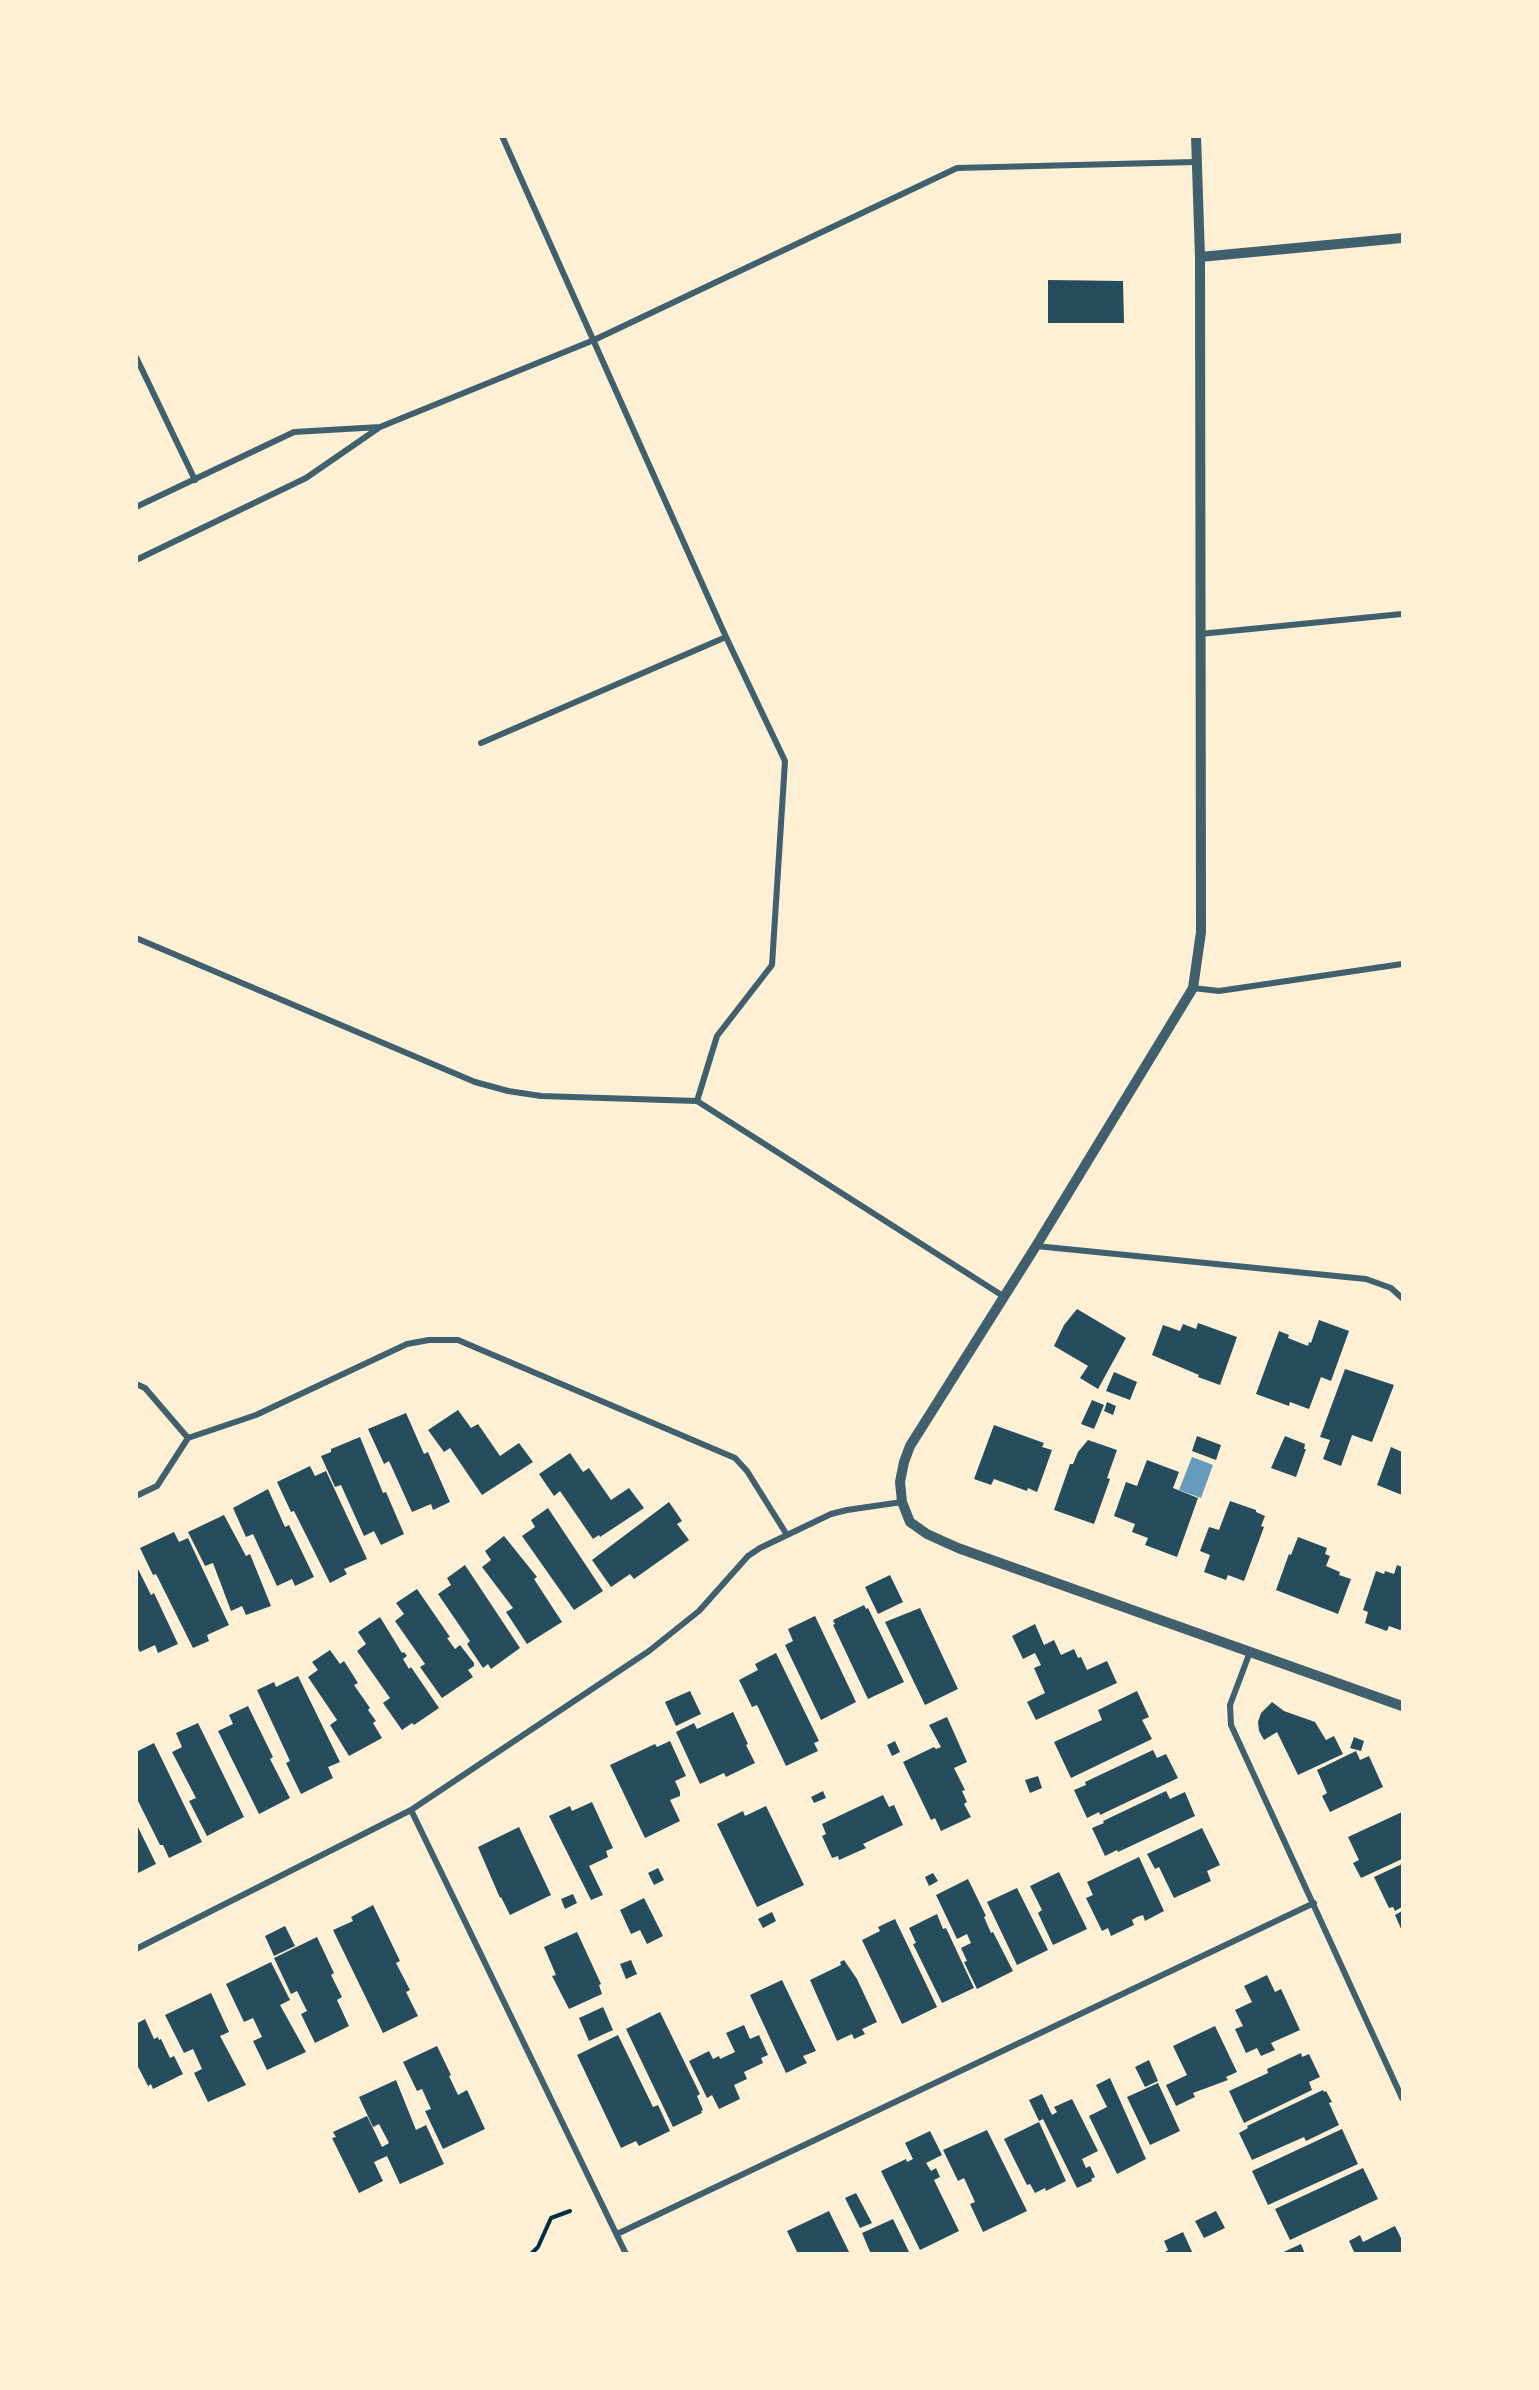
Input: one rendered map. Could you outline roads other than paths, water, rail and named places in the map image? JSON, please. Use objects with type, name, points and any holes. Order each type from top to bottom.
[{"type":"street","points":[[502,136],[726,637],[785,761],[772,965],[717,1036],[697,1101]]},
{"type":"street","points":[[1196,136],[1195,162],[1200,257],[1201,932],[1193,988],[1036,1246],[910,1446],[900,1482],[902,1502],[910,1522],[927,1534],[958,1548],[1402,1706]]},
{"type":"street","points":[[136,560],[306,478],[380,427],[594,340],[957,168],[1195,162]]},
{"type":"street","points":[[1200,257],[1402,238]]},
{"type":"street","points":[[136,357],[195,480]]},
{"type":"street","points":[[136,507],[294,432],[380,427]]},
{"type":"street","points":[[1199,634],[1402,614]]},
{"type":"street","points":[[481,743],[726,637]]},
{"type":"street","points":[[136,938],[475,1082],[508,1091],[541,1096],[697,1101],[1003,1296]]},
{"type":"street","points":[[1193,988],[1218,990],[1402,964]]},
{"type":"street","points":[[1036,1246],[1365,1279],[1391,1288],[1402,1298]]},
{"type":"street","points":[[136,1496],[157,1486],[188,1438],[256,1415],[407,1344],[429,1340],[458,1340],[735,1458],[747,1471],[787,1535]]},
{"type":"street","points":[[136,1384],[145,1388],[188,1438]]},
{"type":"street","points":[[136,1949],[411,1810],[649,1651],[699,1611],[748,1556],[831,1514],[902,1502]]},
{"type":"street","points":[[1250,1652],[1230,1705],[1231,1725],[1402,2098]]},
{"type":"street","points":[[411,1810],[626,2253]]},
{"type":"street","points":[[617,2234],[1314,1903]]},
{"type":"water","points":[[1192,1457],[1213,1465],[1201,1498],[1179,1490]]}]
